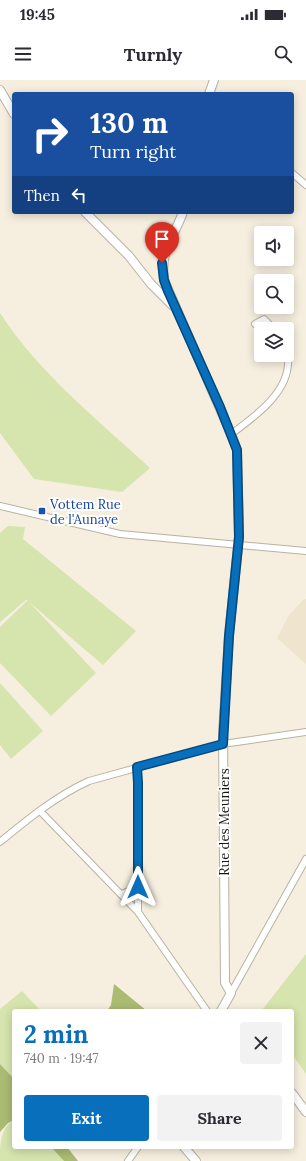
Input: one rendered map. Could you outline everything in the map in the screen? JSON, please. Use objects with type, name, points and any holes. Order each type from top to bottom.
[{"type":"street","points":[[210,92],[214,80]]},
{"type":"street","points":[[0,90],[12,111]]},
{"type":"street","points":[[294,175],[306,185]]},
{"type":"street","points":[[87,214],[129,256],[152,284],[176,309]]},
{"type":"street","points":[[152,284],[161,284],[164,280],[164,254],[182,214]]},
{"type":"street","name":"Rue des Meuniers","points":[[164,280],[237,450],[238,544],[229,636],[223,744],[225,983],[231,993]]},
{"type":"street","points":[[259,322],[268,314]]},
{"type":"street","points":[[264,319],[267,322]]},
{"type":"street","points":[[231,434],[257,414],[278,392],[286,376],[289,362]]},
{"type":"street","points":[[0,506],[120,534],[306,550]]},
{"type":"street","points":[[0,842],[40,810],[68,791],[89,781],[223,744],[306,732]]},
{"type":"street","points":[[137,767],[138,912]]},
{"type":"street","points":[[40,810],[138,912],[206,1009]]},
{"type":"street","points":[[221,1009],[306,859]]},
{"type":"street","points":[[122,894],[138,887]]},
{"type":"street","points":[[294,1096],[306,1112]]},
{"type":"street","points":[[128,1161],[137,1149]]},
{"type":"street","points":[[186,1149],[196,1161]]},
{"type":"shaded area","points":[[304,599],[306,599],[306,664],[277,638],[289,615]]},
{"type":"green space","points":[[0,313],[32,356],[70,395],[150,468],[122,492],[34,479],[0,433]]},
{"type":"green space","points":[[8,526],[25,527],[23,539],[136,631],[103,665],[29,602],[96,673],[51,716],[0,663],[0,627],[28,600],[26,600],[0,622],[0,533]]},
{"type":"green space","points":[[0,683],[43,731],[11,759],[0,745]]},
{"type":"green space","points":[[306,954],[306,1074],[294,1057],[294,1009],[263,1009]]},
{"type":"green space","points":[[114,984],[145,1009],[108,1009],[111,1005]]},
{"type":"green space","points":[[22,991],[39,1009],[12,1009],[12,1077],[0,1064],[0,1009]]},
{"type":"green space","points":[[0,1064],[12,1077],[12,1121],[8,1123],[0,1132]]},
{"type":"green space","points":[[12,1121],[12,1149],[53,1149],[64,1161],[0,1161],[3,1132]]},
{"type":"green space","points":[[53,1149],[69,1149],[78,1161],[64,1161]]},
{"type":"place","name":"Vottem Rue de l'Aunaye","points":[[42,511]]},
{"type":"route","points":[[138,887],[137,767],[223,744],[229,636],[239,537],[237,450],[220,407],[168,291],[164,280],[162,263]]}]
